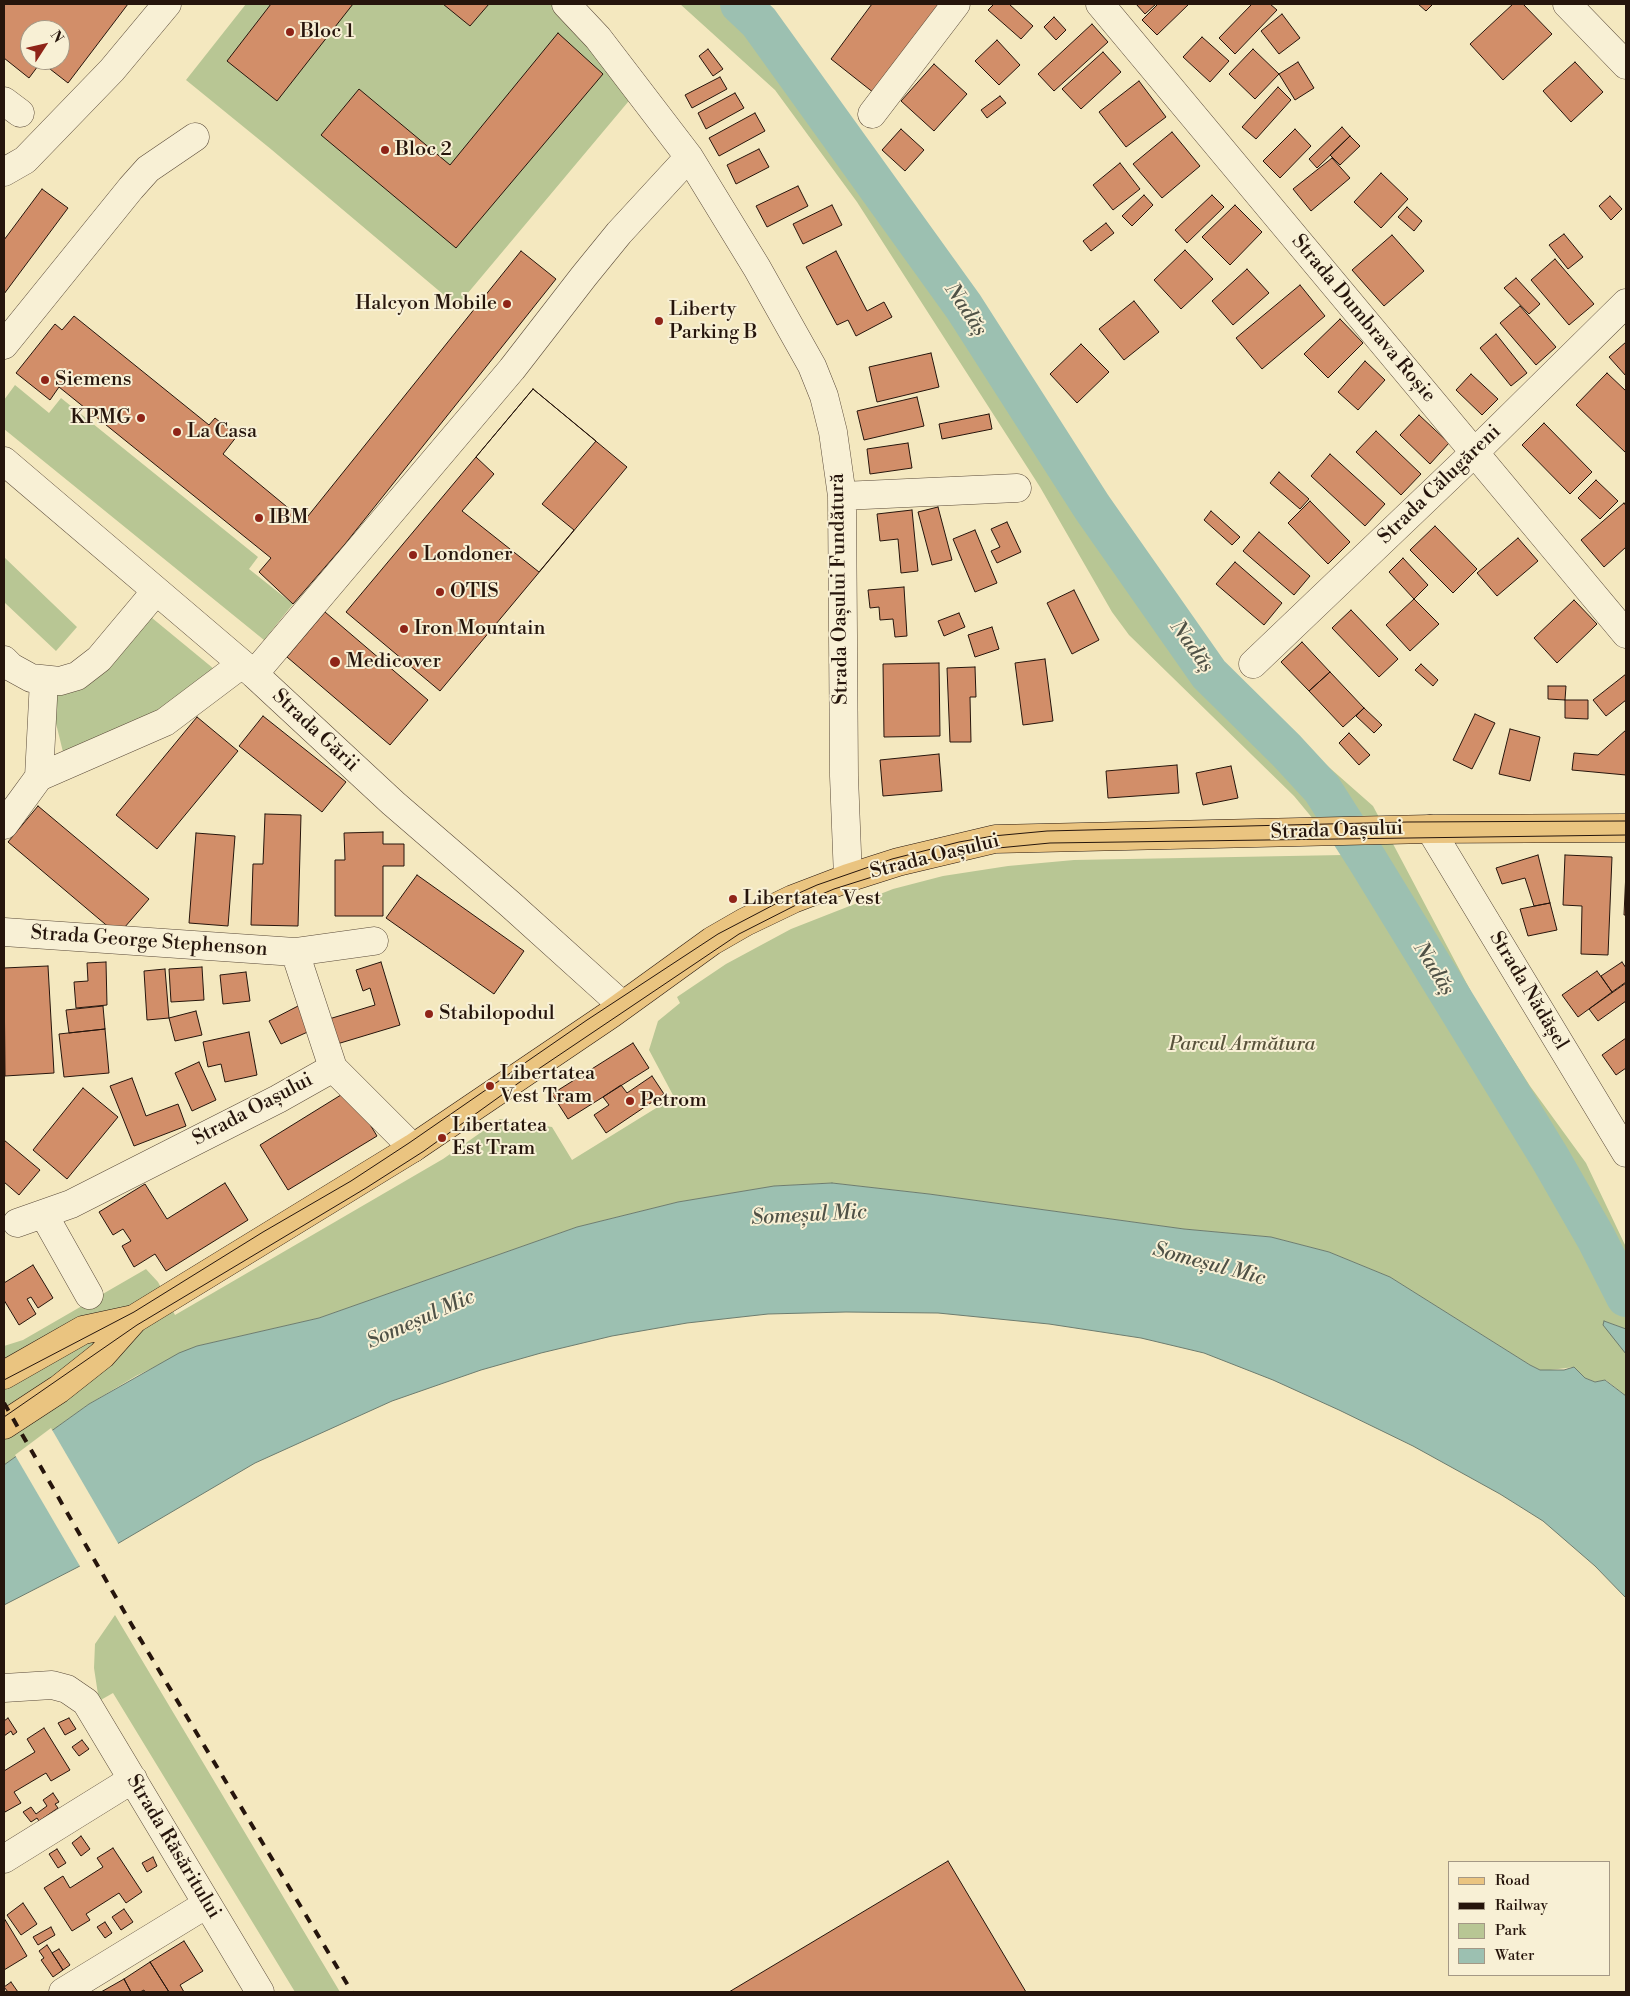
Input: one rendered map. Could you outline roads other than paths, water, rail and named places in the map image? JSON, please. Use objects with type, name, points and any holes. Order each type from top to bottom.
[{"type":"main road","name":"Strada Oașului","points":[[4,1425],[59,1389],[102,1355],[134,1319],[413,1148],[618,1002],[745,922],[793,899],[848,878],[898,862],[995,839],[1419,829],[1626,828]]},
{"type":"main road","name":"Strada Oașului","points":[[4,1375],[84,1330],[134,1319]]},
{"type":"street","points":[[4,172],[25,160],[52,133],[112,70],[167,4]]},
{"type":"street","name":"Strada Oașului Fundătură","points":[[566,4],[598,38],[689,157],[757,268],[812,366],[824,396],[833,432],[842,496],[844,776],[848,878]]},
{"type":"street","points":[[872,114],[956,4]]},
{"type":"street","name":"Strada Dumbrava Roșie","points":[[1100,4],[1626,634]]},
{"type":"street","points":[[1567,4],[1626,65]]},
{"type":"street","points":[[4,345],[148,169],[195,137]]},
{"type":"street","points":[[4,825],[40,777],[165,722],[248,669],[512,369],[619,232],[689,157]]},
{"type":"street","name":"Strada Călugăreni","points":[[1253,664],[1474,453],[1626,303]]},
{"type":"street","name":"Strada Gării","points":[[4,461],[248,669],[393,803],[618,1002]]},
{"type":"street","points":[[842,496],[1017,488]]},
{"type":"street","points":[[4,660],[11,667],[31,678],[60,681],[77,676],[99,658],[156,591]]},
{"type":"street","points":[[40,777],[44,680]]},
{"type":"street","name":"Strada Nădășel","points":[[1419,829],[1626,1153]]},
{"type":"street","name":"Strada George Stephenson","points":[[4,932],[294,952],[374,941]]},
{"type":"street","name":"Strada George Stephenson","points":[[294,952],[333,1068]]},
{"type":"street","name":"Strada Oașului","points":[[17,1223],[72,1204],[278,1099],[333,1068],[413,1148]]},
{"type":"street","points":[[44,1215],[90,1295]]},
{"type":"street","name":"Strada Răsăritului","points":[[8,1690],[52,1685],[67,1689],[86,1702],[260,1992]]},
{"type":"street","points":[[4,1859],[133,1779]]},
{"type":"street","points":[[63,1992],[207,1904]]},
{"type":"water","name":"Someșul Mic","points":[[832,1183],[929,1194],[1184,1229],[1271,1237],[1329,1252],[1390,1277],[1540,1370],[1564,1370],[1574,1367],[1585,1378],[1595,1382],[1605,1380],[1626,1396],[1626,1598],[1595,1566],[1543,1521],[1500,1494],[1413,1446],[1339,1410],[1273,1380],[1204,1353],[1141,1338],[1049,1324],[938,1313],[846,1312],[768,1314],[687,1323],[612,1336],[481,1370],[392,1401],[255,1463],[78,1567],[4,1605],[4,1465],[89,1404],[179,1353],[197,1346],[319,1318],[577,1227],[678,1202],[774,1186]]},
{"type":"water","points":[[1604,1321],[1626,1329],[1626,1354],[1603,1325]]},
{"type":"waterway","name":"Nadăș","points":[[740,4],[759,22],[964,307],[1092,507],[1209,674],[1286,750],[1322,789],[1550,1158],[1596,1238],[1626,1297]]},
{"type":"tram line","points":[[4,1380],[134,1312],[263,1232],[351,1181],[587,1020],[718,934],[781,901],[817,885],[892,859],[959,842],[993,836],[1047,831],[1407,822],[1626,821]]},
{"type":"tram line","points":[[4,1417],[137,1325],[366,1188],[424,1151],[531,1074],[739,934],[798,904],[834,889],[926,860],[998,848],[1050,843],[1626,835]]},
{"type":"railway","points":[[4,1403],[133,1627],[352,1992]]},
{"type":"place","name":"Bloc 1","points":[[290,32]]},
{"type":"place","name":"Bloc 2","points":[[385,150]]},
{"type":"place","name":"Halcyon Mobile","points":[[507,304]]},
{"type":"place","name":"Liberty Parking B","points":[[659,321]]},
{"type":"place","name":"Siemens","points":[[45,380]]},
{"type":"place","name":"KPMG","points":[[141,418]]},
{"type":"place","name":"La Casa","points":[[177,432]]},
{"type":"place","name":"IBM","points":[[259,518]]},
{"type":"place","name":"Londoner","points":[[413,555]]},
{"type":"place","name":"OTIS","points":[[440,592]]},
{"type":"place","name":"Iron Mountain","points":[[404,629]]},
{"type":"place","name":"Medicover","points":[[335,662]]},
{"type":"place","name":"Libertatea Vest","points":[[733,899]]},
{"type":"place","name":"Stabilopodul","points":[[429,1014]]},
{"type":"place","name":"Libertatea Vest Tram","points":[[490,1086]]},
{"type":"place","name":"Petrom","points":[[630,1101]]},
{"type":"place","name":"Libertatea Est Tram","points":[[442,1138]]},
{"type":"park label","name":"Parcul Armătura","points":[[1242,1045]]}]
